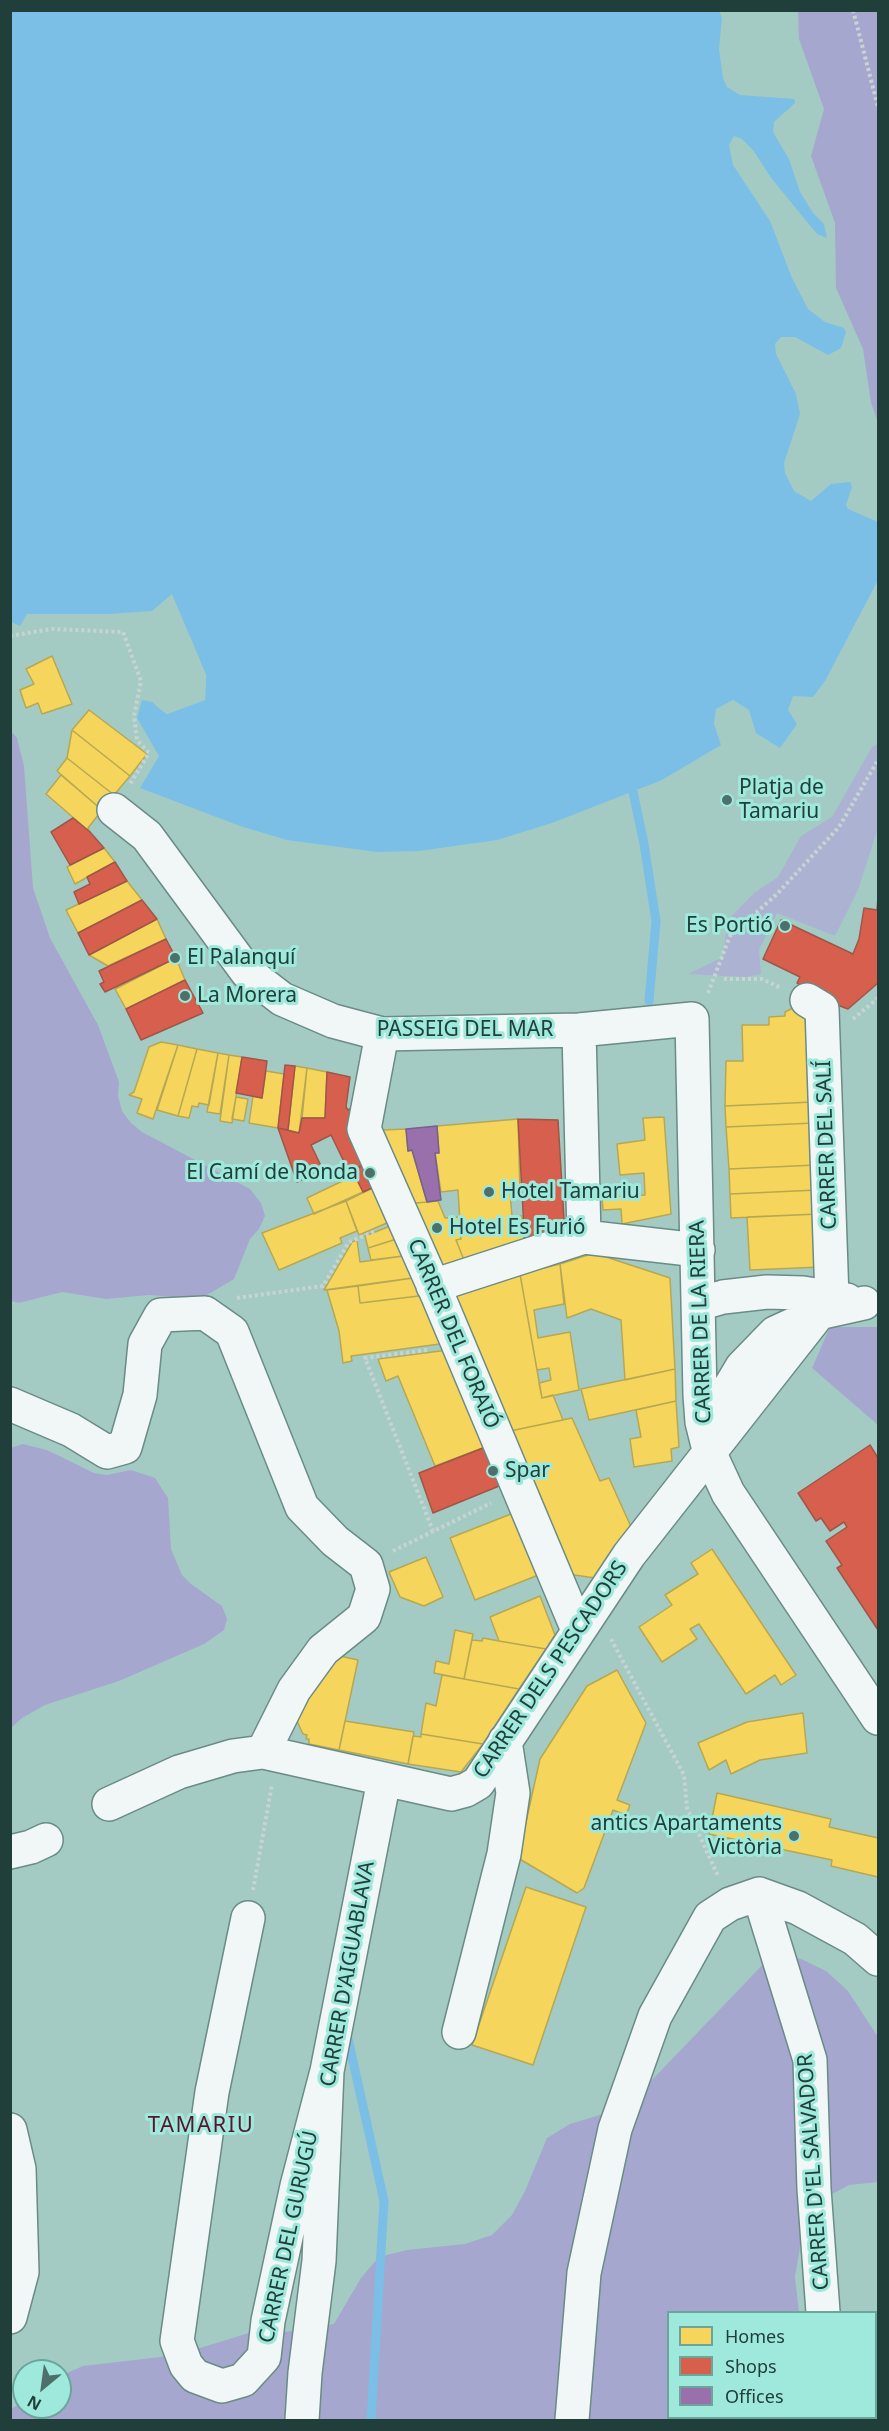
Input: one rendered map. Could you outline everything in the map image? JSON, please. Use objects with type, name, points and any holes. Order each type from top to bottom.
[{"type":"street","name":"PASSEIG DEL MAR","points":[[114,810],[147,837],[248,972],[282,999],[333,1021],[382,1034],[579,1030],[692,1019]]},
{"type":"street","name":"CARRER DEL SALÍ","points":[[807,1000],[822,1009],[848,1304]]},
{"type":"street","name":"CARRER DE LA RIERA","points":[[692,1019],[699,1304],[709,1401]]},
{"type":"street","points":[[579,1030],[584,1237]]},
{"type":"street","name":"CARRER DEL FORAIÓ","points":[[382,1034],[364,1129],[434,1286],[519,1489],[586,1618]]},
{"type":"street","points":[[434,1286],[584,1237],[698,1250]]},
{"type":"street","points":[[699,1304],[723,1297],[767,1292],[848,1304]]},
{"type":"street","points":[[710,1454],[709,1401],[775,1332],[848,1304]]},
{"type":"street","name":"CARRER DELS PESCADORS","points":[[109,1804],[178,1772],[233,1756],[270,1754],[451,1794],[466,1790],[478,1783],[586,1618],[681,1487],[752,1401],[848,1304]]},
{"type":"street","points":[[10,1404],[71,1430],[107,1452],[125,1447],[140,1395],[145,1344],[161,1315],[205,1313],[232,1332],[302,1507],[335,1540],[366,1565],[373,1588],[364,1617],[323,1650],[294,1690],[270,1754]]},
{"type":"street","points":[[709,1401],[733,1410],[752,1401]]},
{"type":"street","name":"CARRER DE LA RIERA","points":[[710,1454],[728,1493],[879,1718]]},
{"type":"street","points":[[459,2032],[504,1854],[513,1794],[505,1741]]},
{"type":"street","name":"CARRER D'AIGUABLAVA","points":[[302,2421],[305,2373],[319,2261],[327,2071],[384,1780]]},
{"type":"street","points":[[10,1852],[32,1847],[46,1840]]},
{"type":"street","points":[[572,2421],[584,2273],[615,2129],[655,2016],[710,1917],[745,1899],[798,1908],[855,1939],[879,1959]]},
{"type":"street","name":"CARRER D'EL SALVADOR","points":[[745,1899],[810,2060],[814,2189],[824,2311]]},
{"type":"street","name":"CARRER DEL GURUGÚ","points":[[248,1918],[213,2092],[177,2341],[186,2365],[195,2376],[222,2386],[243,2380],[264,2357],[268,2321],[297,2186],[327,2071]]},
{"type":"street","points":[[10,2130],[19,2169],[22,2272],[10,2317]]},
{"type":"path","points":[[853,10],[879,107]]},
{"type":"path","points":[[10,636],[52,628],[123,632],[141,681],[134,716],[137,740],[149,753],[114,810]]},
{"type":"path","points":[[692,1019],[708,995],[730,936],[777,894],[839,827],[879,760]]},
{"type":"path","points":[[724,979],[762,979],[807,1000]]},
{"type":"path","points":[[212,1318],[227,1299],[323,1286],[350,1242],[404,1219]]},
{"type":"path","points":[[433,1532],[365,1358],[458,1346]]},
{"type":"path","points":[[366,1565],[519,1489]]},
{"type":"path","points":[[586,1618],[684,1775],[687,1808],[745,1899]]},
{"type":"path","points":[[248,1918],[270,1754]]},
{"type":"shaded area","points":[[719,10],[722,18],[719,49],[723,78],[727,87],[740,95],[794,99],[795,103],[774,122],[773,132],[789,159],[800,192],[813,213],[824,224],[827,238],[817,234],[772,179],[753,150],[742,139],[734,136],[729,145],[733,165],[770,221],[792,278],[808,309],[825,322],[844,328],[846,332],[841,348],[828,355],[795,337],[781,337],[775,344],[776,354],[796,394],[800,414],[784,463],[785,473],[794,491],[811,501],[831,484],[850,482],[852,487],[846,505],[848,509],[878,522],[878,580],[825,681],[813,697],[793,696],[788,710],[797,724],[780,748],[756,733],[749,710],[733,700],[716,709],[714,724],[721,745],[662,780],[552,823],[497,840],[419,851],[377,852],[287,840],[240,826],[140,788],[159,756],[137,718],[142,700],[152,702],[167,714],[205,700],[206,675],[172,594],[152,611],[108,614],[27,614],[20,626],[11,622],[10,11]]},
{"type":"shaded area","points":[[798,11],[878,11],[878,422],[871,403],[863,349],[836,288],[835,223],[811,156],[824,109],[799,39]]},
{"type":"shaded area","points":[[10,730],[17,738],[24,766],[33,888],[50,938],[98,1025],[119,1082],[118,1096],[122,1111],[142,1132],[250,1189],[261,1203],[265,1216],[259,1229],[250,1239],[234,1279],[207,1295],[193,1298],[149,1295],[106,1299],[62,1292],[19,1303],[11,1301]]},
{"type":"shaded area","points":[[878,744],[878,828],[858,890],[835,936],[777,913],[759,950],[761,974],[746,977],[688,974],[723,957],[727,921],[754,893],[778,877],[801,836],[832,817],[872,747]]},
{"type":"shaded area","points":[[830,1327],[878,1327],[878,1425],[812,1368]]},
{"type":"shaded area","points":[[23,1444],[47,1450],[94,1473],[107,1475],[131,1470],[155,1478],[168,1498],[171,1549],[182,1575],[222,1606],[227,1619],[224,1630],[204,1644],[119,1681],[45,1705],[22,1718],[11,1728],[10,1448]]},
{"type":"shaded area","points":[[772,1955],[801,1959],[826,1971],[848,1991],[878,2037],[878,2182],[849,2185],[823,2199],[804,2223],[795,2277],[799,2311],[667,2311],[667,2419],[811,2420],[11,2420],[10,2409],[12,2408],[12,2419],[72,2419],[72,2371],[83,2366],[177,2355],[249,2333],[278,2333],[334,2324],[361,2278],[379,2257],[407,2250],[465,2244],[492,2235],[512,2215],[525,2191],[547,2138],[570,2124],[626,2107]]},
{"type":"pier","points":[[190,636],[206,675],[205,700],[167,714],[156,706],[160,705],[168,710],[202,698],[203,676],[187,638]]},
{"type":"building: Homes","points":[[52,656],[72,704],[42,714],[38,703],[26,708],[20,690],[34,684],[26,669]]},
{"type":"building: Homes","points":[[89,710],[147,754],[130,776],[72,730]]},
{"type":"building: Homes","points":[[72,730],[130,776],[114,795],[67,758]]},
{"type":"building: Homes","points":[[67,758],[114,795],[102,810],[57,771]]},
{"type":"building: Homes","points":[[61,775],[102,810],[88,828],[90,832],[46,794]]},
{"type":"building: Homes","points":[[104,848],[115,862],[75,884],[67,867]]},
{"type":"building: Homes","points":[[127,881],[142,900],[78,933],[66,910]]},
{"type":"building: Homes","points":[[157,919],[166,939],[108,966],[89,955]]},
{"type":"building: Homes","points":[[176,958],[185,980],[126,1009],[115,989]]},
{"type":"building: Homes","points":[[797,1006],[812,1013],[813,1102],[725,1106],[726,1061],[743,1061],[742,1025],[769,1025],[769,1017],[785,1016],[785,1012]]},
{"type":"building: Homes","points":[[161,1042],[178,1045],[153,1119],[137,1113],[142,1099],[129,1095],[134,1092],[149,1047]]},
{"type":"building: Homes","points":[[178,1045],[197,1049],[178,1116],[157,1110]]},
{"type":"building: Homes","points":[[197,1049],[218,1053],[209,1105],[199,1103],[198,1107],[192,1106],[189,1118],[178,1116]]},
{"type":"building: Homes","points":[[218,1053],[229,1055],[220,1114],[207,1112]]},
{"type":"building: Homes","points":[[229,1055],[242,1057],[232,1123],[220,1121]]},
{"type":"building: Homes","points":[[295,1066],[307,1068],[299,1133],[288,1130]]},
{"type":"building: Homes","points":[[307,1068],[327,1072],[325,1118],[302,1118]]},
{"type":"building: Homes","points":[[266,1071],[284,1074],[278,1128],[249,1123],[253,1096],[262,1098]]},
{"type":"building: Homes","points":[[236,1097],[248,1099],[244,1121],[232,1119]]},
{"type":"building: Homes","points":[[813,1102],[814,1123],[726,1127],[725,1106]]},
{"type":"building: Homes","points":[[664,1117],[671,1214],[622,1224],[621,1209],[603,1210],[602,1197],[645,1195],[644,1173],[620,1175],[617,1144],[645,1140],[643,1118]]},
{"type":"building: Homes","name":"Hotel Tamariu","points":[[518,1119],[520,1193],[510,1194],[512,1216],[522,1216],[525,1248],[466,1265],[456,1240],[461,1239],[458,1190],[441,1192],[435,1153],[439,1153],[437,1126]]},
{"type":"building: Homes","points":[[814,1123],[816,1165],[729,1169],[726,1127]]},
{"type":"building: Homes","points":[[406,1129],[408,1151],[412,1150],[427,1202],[405,1204],[385,1155],[383,1130]]},
{"type":"building: Homes","points":[[816,1165],[817,1190],[730,1194],[729,1169]]},
{"type":"building: Homes","points":[[355,1175],[363,1192],[314,1214],[307,1198]]},
{"type":"building: Homes","points":[[381,1184],[396,1219],[359,1235],[346,1201]]},
{"type":"building: Homes","points":[[817,1190],[818,1214],[731,1218],[730,1194]]},
{"type":"building: Homes","points":[[346,1201],[357,1231],[340,1238],[342,1243],[279,1270],[262,1233]]},
{"type":"building: Homes","name":"Hotel Es Furió","points":[[438,1201],[445,1218],[458,1217],[461,1239],[456,1240],[466,1265],[434,1274],[405,1204]]},
{"type":"building: Homes","points":[[818,1214],[821,1267],[750,1270],[747,1217]]},
{"type":"building: Homes","points":[[398,1223],[403,1237],[368,1248],[365,1236]]},
{"type":"building: Homes","points":[[403,1237],[411,1255],[371,1260],[368,1248]]},
{"type":"building: Homes","points":[[357,1240],[360,1262],[411,1255],[420,1277],[324,1290],[352,1242]]},
{"type":"building: Homes","points":[[594,1253],[670,1278],[675,1369],[625,1380],[621,1320],[591,1309],[567,1318],[560,1264]]},
{"type":"building: Homes","points":[[560,1264],[564,1304],[534,1310],[538,1338],[570,1332],[579,1390],[542,1398],[539,1383],[551,1380],[549,1368],[537,1370],[520,1274]]},
{"type":"building: Homes","points":[[520,1274],[542,1398],[553,1395],[563,1420],[510,1431],[454,1292]]},
{"type":"building: Homes","points":[[420,1277],[427,1295],[360,1303],[358,1286]]},
{"type":"building: Homes","points":[[358,1286],[360,1303],[427,1295],[447,1343],[351,1356],[352,1361],[343,1363],[339,1331],[327,1290]]},
{"type":"building: Homes","points":[[448,1350],[488,1446],[435,1466],[398,1376],[386,1381],[378,1359]]},
{"type":"building: Homes","points":[[675,1369],[676,1401],[589,1420],[581,1389]]},
{"type":"building: Homes","points":[[676,1401],[679,1447],[671,1449],[672,1461],[634,1467],[630,1439],[641,1437],[636,1410]]},
{"type":"building: Homes","points":[[572,1418],[600,1481],[609,1478],[632,1529],[595,1578],[568,1574],[510,1431]]},
{"type":"building: Homes","points":[[516,1512],[541,1574],[475,1600],[450,1538]]},
{"type":"building: Homes","points":[[712,1549],[796,1675],[781,1685],[775,1675],[746,1694],[699,1624],[690,1629],[697,1639],[662,1662],[639,1627],[672,1605],[665,1595],[698,1574],[691,1563]]},
{"type":"building: Homes","points":[[426,1557],[443,1597],[424,1606],[400,1597],[389,1572]]},
{"type":"building: Homes","points":[[540,1596],[555,1635],[546,1649],[499,1641],[490,1617]]},
{"type":"building: Homes","points":[[455,1630],[473,1634],[464,1679],[434,1673],[436,1661],[449,1664]]},
{"type":"building: Homes","points":[[483,1638],[546,1649],[519,1689],[464,1679],[472,1640],[482,1641]]},
{"type":"building: Homes","points":[[335,1655],[358,1660],[339,1750],[309,1744],[309,1739],[306,1739],[307,1735],[303,1734],[297,1721],[317,1673]]},
{"type":"building: Homes","points":[[617,1670],[646,1723],[617,1800],[630,1805],[626,1815],[613,1810],[584,1888],[577,1893],[518,1858],[540,1759],[587,1686]]},
{"type":"building: Homes","points":[[442,1675],[519,1689],[483,1744],[421,1734],[426,1703],[436,1706]]},
{"type":"building: Homes","name":"antics Apartaments Victòria","points":[[803,1713],[807,1753],[760,1760],[731,1774],[726,1760],[709,1770],[698,1743],[747,1722]]},
{"type":"building: Homes","points":[[345,1721],[414,1732],[408,1764],[339,1750]]},
{"type":"building: Homes","points":[[421,1734],[483,1744],[461,1772],[408,1764],[413,1736],[421,1737]]},
{"type":"building: Homes","name":"antics Apartaments Victòria","points":[[717,1793],[831,1819],[829,1827],[878,1838],[878,1877],[831,1866],[832,1860],[709,1834]]},
{"type":"building: Homes","points":[[526,1887],[586,1907],[533,2065],[472,2045]]},
{"type":"building: Shops","points":[[73,818],[104,848],[70,865],[51,832]]},
{"type":"building: Shops","points":[[115,862],[127,881],[79,904],[74,892],[90,884],[87,877]]},
{"type":"building: Shops","points":[[878,898],[878,983],[848,1009],[816,997],[797,983],[800,977],[763,959],[781,920],[853,954],[859,939],[864,908],[877,910]]},
{"type":"building: Shops","points":[[142,900],[157,919],[89,955],[78,933]]},
{"type":"building: Shops","points":[[166,939],[176,958],[105,992],[100,984],[104,982],[99,971]]},
{"type":"building: Shops","points":[[185,980],[203,1013],[141,1040],[126,1009]]},
{"type":"building: Shops","points":[[242,1057],[267,1061],[262,1098],[236,1093]]},
{"type":"building: Shops","points":[[285,1065],[295,1066],[288,1130],[278,1128]]},
{"type":"building: Shops","points":[[327,1072],[350,1077],[346,1107],[348,1110],[351,1108],[372,1161],[349,1172],[331,1135],[311,1145],[323,1170],[297,1182],[278,1128],[299,1133],[302,1118],[325,1118]]},
{"type":"building: Shops","points":[[518,1119],[558,1120],[565,1236],[525,1248]]},
{"type":"building: Shops","points":[[372,1161],[381,1184],[363,1192],[352,1170]]},
{"type":"building: Shops","points":[[870,1445],[878,1458],[878,1630],[837,1568],[842,1565],[826,1541],[847,1527],[844,1522],[830,1531],[821,1518],[816,1521],[798,1493]]},
{"type":"building: Shops","points":[[488,1446],[504,1484],[433,1513],[419,1473]]},
{"type":"building: Offices","points":[[437,1126],[439,1153],[435,1153],[441,1200],[427,1202],[412,1150],[408,1151],[406,1129]]},
{"type":"waterway","points":[[632,787],[656,921],[649,1001]]},
{"type":"waterway","points":[[347,2034],[384,2201],[371,2420]]},
{"type":"place","name":"Platja de Tamariu","points":[[727,800]]},
{"type":"place","name":"Es Portió","points":[[785,926]]},
{"type":"place","name":"El Palanquí","points":[[175,958]]},
{"type":"place","name":"La Morera","points":[[185,996]]},
{"type":"place","name":"El Camí de Ronda","points":[[370,1173]]},
{"type":"place","name":"Hotel Tamariu","points":[[489,1192]]},
{"type":"place","name":"Hotel Es Furió","points":[[437,1228]]},
{"type":"place","name":"Spar","points":[[493,1471]]},
{"type":"place","name":"antics Apartaments Victòria","points":[[794,1836]]},
{"type":"district","name":"TAMARIU","points":[[201,2126]]}]
